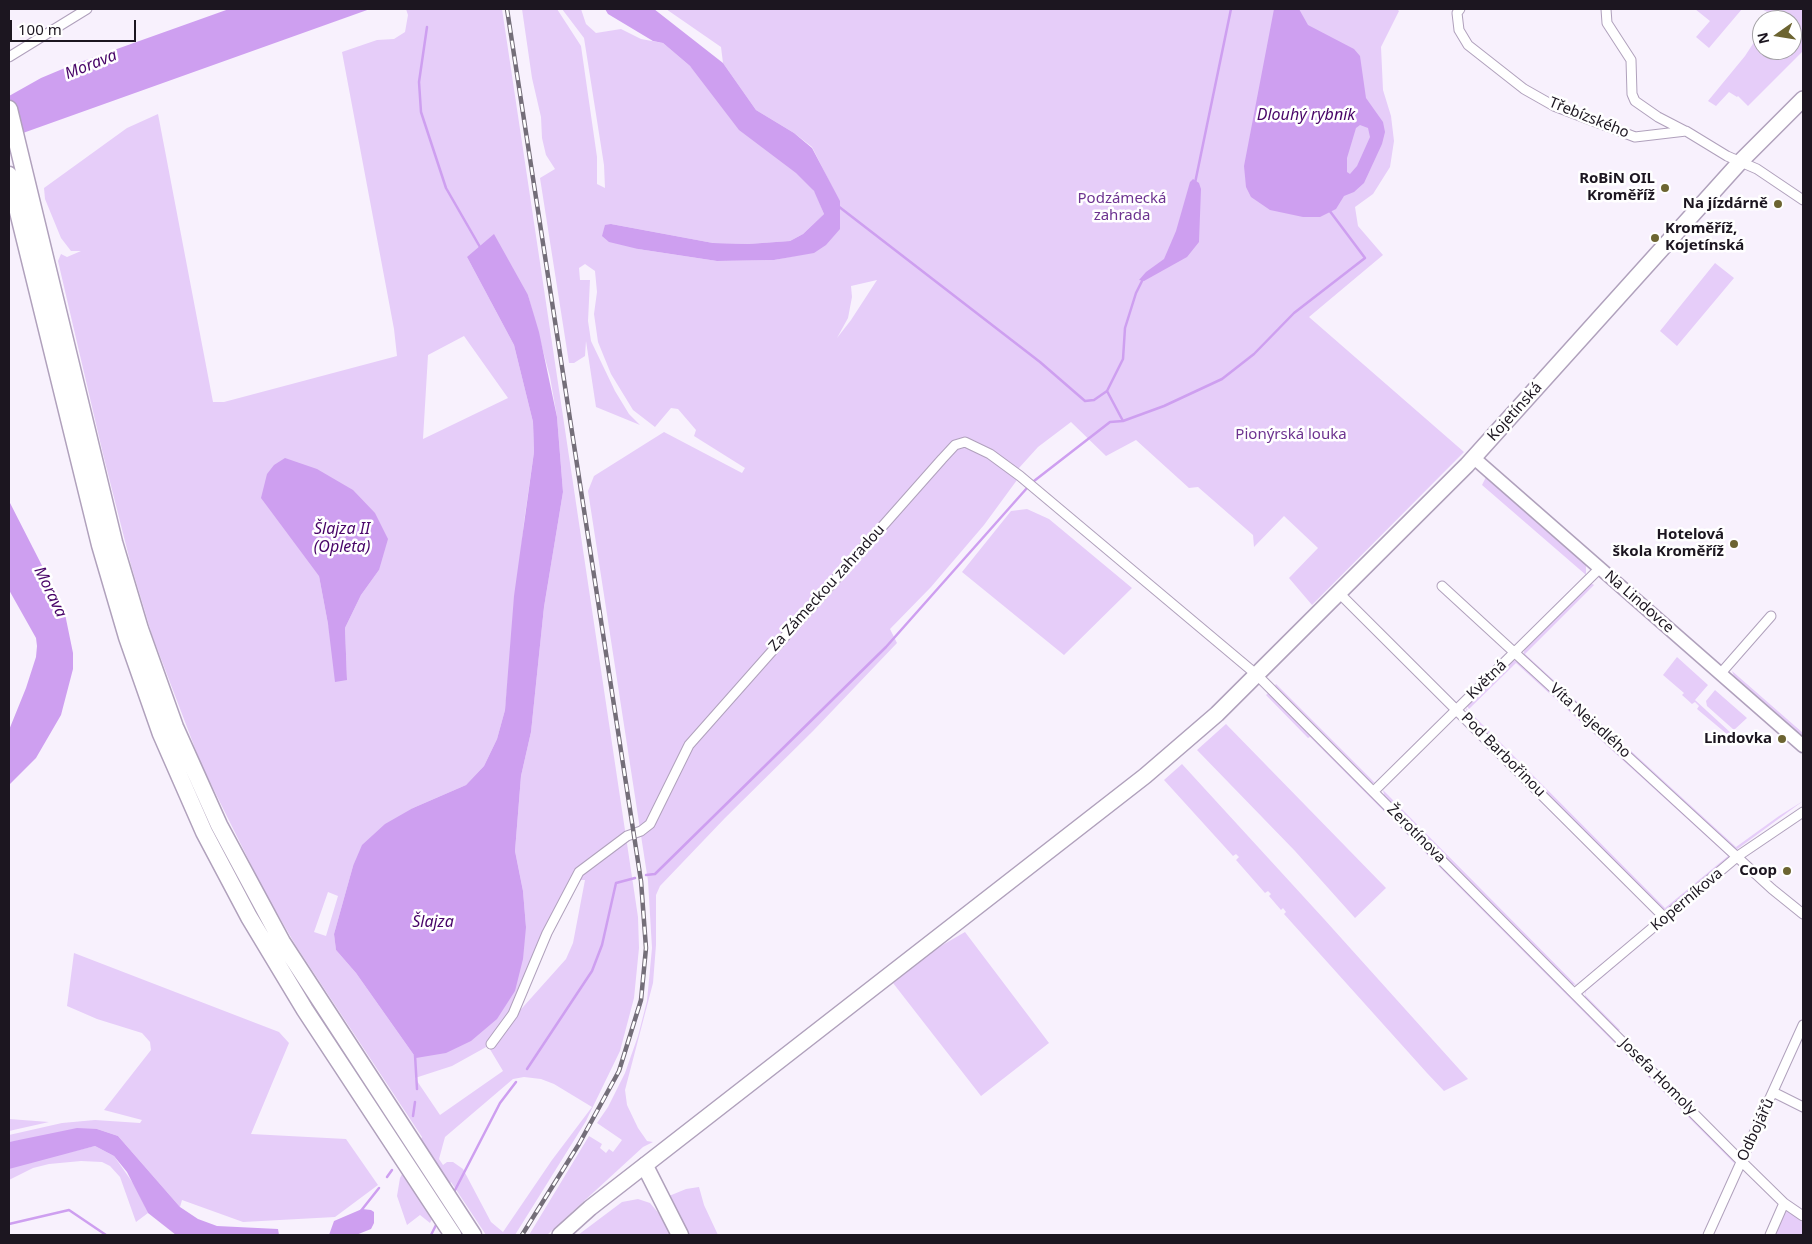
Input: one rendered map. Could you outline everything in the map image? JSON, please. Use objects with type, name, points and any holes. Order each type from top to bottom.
[{"type":"highway","points":[[9,109],[26,212],[112,588],[142,683],[161,734],[204,832],[244,909],[305,1010],[361,1095],[435,1214],[445,1235]]},
{"type":"highway","points":[[9,176],[26,212],[114,542],[140,629],[175,726],[218,825],[282,942],[418,1145],[447,1190],[472,1235]]},
{"type":"highway","points":[[645,1166],[680,1235]]},
{"type":"highway","points":[[447,1190],[482,1235]]},
{"type":"highway","points":[[435,1214],[454,1235]]},
{"type":"main road","name":"Kojetínská","points":[[560,1235],[590,1208],[1145,776],[1217,714],[1474,458],[1740,162],[1803,99]]},
{"type":"main road","name":"Na Lindovce","points":[[1474,458],[1803,746]]},
{"type":"street","points":[[9,58],[87,9]]},
{"type":"street","name":"Třebízského","points":[[1460,9],[1457,13],[1459,30],[1468,45],[1524,89],[1554,106],[1635,137],[1686,131]]},
{"type":"street","points":[[1606,9],[1607,23],[1631,60],[1632,90],[1636,101],[1658,117],[1740,162],[1757,169],[1803,200]]},
{"type":"street","name":"Za Zámeckou zahradou","points":[[491,1044],[512,1014],[547,933],[579,872],[627,836],[641,831],[650,824],[689,745],[955,446],[965,442],[990,454],[1020,476],[1257,675]]},
{"type":"street","name":"Květná","points":[[1374,791],[1600,568]]},
{"type":"street","name":"Víta Nejedlého","points":[[1442,586],[1772,889],[1803,914]]},
{"type":"street","name":"Pod Barbořinou","points":[[1339,593],[1665,918]]},
{"type":"street","points":[[1721,673],[1771,616]]},
{"type":"street","name":"Žerotínova","points":[[1257,675],[1575,994]]},
{"type":"street","name":"Koperníkova","points":[[1575,994],[1738,856],[1803,812]]},
{"type":"street","name":"Josefa Homoly","points":[[1575,994],[1784,1203],[1803,1216]]},
{"type":"street","name":"Odbojářů","points":[[1708,1235],[1803,1025]]},
{"type":"street","points":[[1773,1092],[1803,1107]]},
{"type":"street","points":[[1770,1235],[1784,1203]]},
{"type":"green space","points":[[406,9],[502,9],[638,917],[639,948],[634,998],[620,1051],[586,1121],[515,1235],[486,1235],[451,1182],[430,1223],[420,1215],[407,1225],[397,1196],[400,1178],[422,1137],[296,946],[263,889],[201,764],[152,635],[131,565],[103,454],[58,261],[61,254],[67,257],[81,251],[71,251],[61,238],[45,199],[44,188],[127,128],[158,114],[213,402],[224,402],[397,356],[394,329],[342,52],[377,40],[394,39],[405,32],[408,15]],"holes":[[[467,257],[528,295],[550,377],[557,417],[563,492],[544,607],[531,732],[521,776],[515,851],[523,891],[526,927],[416,1058],[356,973],[336,950],[334,934],[353,866],[413,808],[466,785],[484,766],[497,739],[505,710],[524,522],[534,452],[533,422],[514,345]],[[464,336],[508,398],[423,439],[428,355]],[[379,570],[361,595],[345,628],[347,680],[328,624],[319,576]],[[579,880],[585,880],[573,943],[566,959],[515,1016],[540,956]],[[328,892],[338,896],[326,936],[314,932]],[[488,1046],[503,1071],[440,1115],[415,1078],[452,1066]],[[524,1077],[541,1079],[554,1084],[592,1107],[552,1160],[503,1232],[491,1222],[463,1169],[453,1162],[447,1162],[443,1165],[439,1159],[445,1137],[513,1079]]]},
{"type":"green space","points":[[522,9],[557,9],[581,46],[597,157],[597,184],[605,188],[604,165],[584,38],[562,9],[581,9],[586,24],[596,33],[621,29],[641,39],[663,43],[690,66],[804,176],[816,194],[824,214],[803,234],[790,241],[748,244],[713,243],[611,224],[638,249],[717,261],[774,260],[814,252],[839,201],[812,147],[794,133],[756,110],[723,63],[721,47],[666,9],[1397,9],[1399,11],[1381,47],[1383,90],[1391,116],[1394,141],[1390,167],[1373,194],[1355,207],[1358,226],[1383,255],[1309,317],[1464,452],[1312,605],[1289,578],[1318,548],[1284,516],[1254,547],[1253,535],[1198,487],[1189,488],[1136,440],[1106,456],[1071,422],[1038,447],[1019,468],[1017,480],[984,525],[931,587],[890,629],[897,643],[660,886],[656,895],[656,945],[653,983],[625,1090],[627,1105],[638,1128],[647,1141],[653,1142],[643,1147],[547,1235],[529,1235],[589,1136],[602,1144],[600,1148],[606,1153],[609,1149],[613,1152],[622,1140],[597,1123],[608,1107],[625,1073],[638,1036],[647,1001],[652,948],[648,881],[588,491],[594,476],[664,432],[742,473],[745,468],[694,436],[696,430],[678,409],[671,408],[655,427],[633,410],[611,374],[598,342],[594,314],[597,292],[595,271],[585,264],[579,268],[580,280],[590,280],[588,321],[591,341],[615,391],[629,414],[640,425],[596,407],[586,341],[585,356],[574,363],[569,363],[540,178],[555,169],[546,155],[542,138],[541,117],[532,78]],"holes":[[[877,280],[837,338],[848,318],[852,297],[851,286]]]},
{"type":"green space","points":[[1695,9],[1742,9],[1709,48],[1696,37],[1710,21]]},
{"type":"green space","points":[[1761,9],[1803,9],[1802,52],[1802,10]]},
{"type":"green space","points":[[1752,45],[1752,60],[1794,60],[1748,106],[1738,96],[1729,92],[1716,106],[1708,101]]},
{"type":"green space","points":[[1715,263],[1734,278],[1677,346],[1660,331]]},
{"type":"green space","points":[[1486,477],[1583,562],[1586,566],[1586,575],[1482,485]]},
{"type":"green space","points":[[1027,509],[1049,519],[1132,588],[1064,655],[962,572],[1011,511]]},
{"type":"green space","points":[[1591,583],[1594,585],[1525,654],[1736,847],[1803,801],[1736,850],[1523,655],[1525,648]]},
{"type":"green space","points":[[1677,657],[1708,685],[1695,700],[1731,733],[1728,735],[1697,709],[1699,706],[1695,702],[1692,704],[1682,695],[1684,693],[1663,675]]},
{"type":"green space","points":[[1518,660],[1730,854],[1730,857],[1669,910],[1661,909],[1467,716],[1466,708],[1665,908],[1728,856],[1516,663],[1469,709],[1468,704],[1512,661]]},
{"type":"green space","points":[[1732,671],[1803,733],[1803,737],[1734,676]]},
{"type":"green space","points":[[1276,684],[1375,783],[1370,783],[1274,687]]},
{"type":"green space","points":[[1715,690],[1747,718],[1734,730],[1707,706],[1706,701]]},
{"type":"green space","points":[[1269,692],[1736,1161],[1734,1163],[1310,737],[1308,738],[1266,695]]},
{"type":"green space","points":[[1226,724],[1386,888],[1355,918],[1295,851],[1197,750]]},
{"type":"green space","points":[[1182,764],[1468,1079],[1444,1091],[1427,1073],[1284,914],[1286,912],[1283,908],[1281,910],[1269,896],[1271,894],[1268,891],[1265,893],[1236,860],[1239,857],[1236,854],[1233,856],[1164,780]]},
{"type":"green space","points":[[1383,790],[1576,985],[1571,984],[1385,799]]},
{"type":"green space","points":[[1657,918],[1656,921],[1581,983],[1576,985]]},
{"type":"green space","points":[[1664,925],[1586,991],[1585,995],[1585,991]]},
{"type":"green space","points":[[965,932],[1049,1043],[981,1096],[893,983],[939,947]]},
{"type":"green space","points":[[74,953],[279,1032],[289,1043],[251,1134],[346,1139],[378,1185],[335,1217],[243,1222],[182,1200],[180,1207],[118,1136],[97,1129],[9,1142],[9,1135],[62,1123],[95,1120],[140,1123],[142,1120],[104,1110],[151,1050],[150,1042],[142,1033],[97,1019],[67,1006]]},
{"type":"green space","points":[[1585,995],[1620,1030],[1618,1031],[1587,1000]]},
{"type":"green space","points":[[9,1119],[49,1122],[9,1131]]},
{"type":"green space","points":[[95,1146],[114,1156],[135,1186],[148,1213],[136,1222],[120,1177],[110,1166],[102,1162],[81,1161],[49,1164],[33,1168],[9,1180],[9,1169],[13,1166]]},
{"type":"green space","points":[[699,1187],[704,1205],[718,1235],[688,1235],[669,1196],[686,1189]]},
{"type":"green space","points":[[638,1199],[650,1203],[661,1216],[672,1235],[578,1235],[622,1202]]},
{"type":"green space","points":[[1786,1211],[1791,1212],[1803,1223],[1803,1235],[1773,1235]]},
{"type":"water","name":"Morava","points":[[229,9],[370,9],[9,138],[9,96],[41,78],[72,65]]},
{"type":"water","points":[[605,9],[654,9],[723,63],[756,110],[794,133],[812,148],[840,201],[840,229],[826,245],[814,253],[774,260],[717,261],[638,249],[609,242],[602,236],[605,225],[611,224],[713,243],[748,244],[790,241],[803,234],[824,214],[814,191],[796,173],[739,130],[690,66],[663,43],[653,41],[608,14]]},
{"type":"water","name":"Dlouhý rybník","points":[[1274,9],[1299,9],[1308,25],[1354,49],[1360,56],[1366,98],[1383,122],[1385,132],[1382,144],[1364,183],[1354,192],[1344,196],[1336,209],[1320,217],[1303,217],[1270,210],[1251,197],[1246,187],[1244,166]],"holes":[[[1360,125],[1368,128],[1370,137],[1357,166],[1350,174],[1347,172],[1347,158],[1356,128]]]},
{"type":"water","points":[[1193,179],[1199,183],[1201,189],[1199,242],[1187,257],[1144,281],[1139,280],[1146,272],[1164,259],[1176,231],[1190,182]]},
{"type":"water","name":"Šlajza","points":[[494,234],[528,295],[539,332],[557,417],[563,492],[544,607],[531,732],[521,776],[515,851],[523,891],[526,927],[523,959],[515,991],[497,1019],[471,1041],[446,1053],[416,1058],[356,973],[336,950],[334,934],[353,866],[362,845],[385,824],[413,808],[466,785],[484,766],[497,739],[505,710],[514,596],[534,452],[533,422],[514,345],[467,257]]},
{"type":"water","name":"Šlajza II (Opleta)","points":[[285,458],[317,469],[353,490],[375,513],[388,539],[379,570],[361,595],[345,628],[347,680],[335,682],[328,624],[319,576],[261,498],[267,474],[274,465]]},
{"type":"water","name":"Morava","points":[[9,501],[65,614],[73,653],[73,669],[61,715],[36,758],[9,785],[9,730],[26,688],[36,657],[37,646],[36,638],[9,590]]},
{"type":"water","points":[[77,1128],[97,1129],[118,1136],[180,1207],[198,1219],[217,1226],[278,1229],[279,1235],[176,1235],[148,1213],[127,1172],[114,1156],[95,1146],[9,1169],[9,1142]]},
{"type":"water","points":[[362,1209],[374,1212],[374,1223],[371,1229],[356,1235],[329,1235],[334,1221]]},
{"type":"waterway","points":[[1195,183],[1231,9]]},
{"type":"waterway","points":[[427,27],[419,82],[421,112],[446,188],[480,247]]},
{"type":"waterway","points":[[838,206],[1040,362],[1085,401],[1094,400],[1107,391]]},
{"type":"waterway","points":[[1034,481],[1110,422],[1123,421],[1164,406],[1222,379],[1254,354],[1294,313],[1365,258],[1329,210]]},
{"type":"waterway","points":[[1123,421],[1107,391],[1123,359],[1125,328],[1136,293],[1143,279]]},
{"type":"waterway","points":[[646,875],[655,874],[886,647],[1027,488]]},
{"type":"waterway","points":[[527,1069],[592,971],[602,945],[616,883],[635,878]]},
{"type":"waterway","points":[[415,1055],[417,1089]]},
{"type":"waterway","points":[[453,1194],[500,1103],[516,1082]]},
{"type":"waterway","points":[[413,1116],[415,1102]]},
{"type":"waterway","points":[[387,1177],[392,1170]]},
{"type":"waterway","points":[[360,1212],[379,1188]]},
{"type":"waterway","points":[[9,1224],[69,1210],[106,1235]]},
{"type":"waterway","points":[[431,1235],[437,1223]]},
{"type":"railway","points":[[507,9],[641,881],[646,948],[641,1000],[619,1071],[579,1144],[522,1235]]},
{"type":"place","name":"RoBiN OIL Kroměříž","points":[[1665,188]]},
{"type":"place","name":"Na jízdárně","points":[[1778,204]]},
{"type":"place","name":"Kroměříž, Kojetínská","points":[[1655,238]]},
{"type":"place","name":"Hotelová škola Kroměříž","points":[[1734,544]]},
{"type":"place","name":"Lindovka","points":[[1782,739]]},
{"type":"place","name":"Coop","points":[[1787,871]]},
{"type":"park label","name":"Podzámecká zahrada","points":[[1122,208]]},
{"type":"park label","name":"Pionýrská louka","points":[[1291,435]]}]
